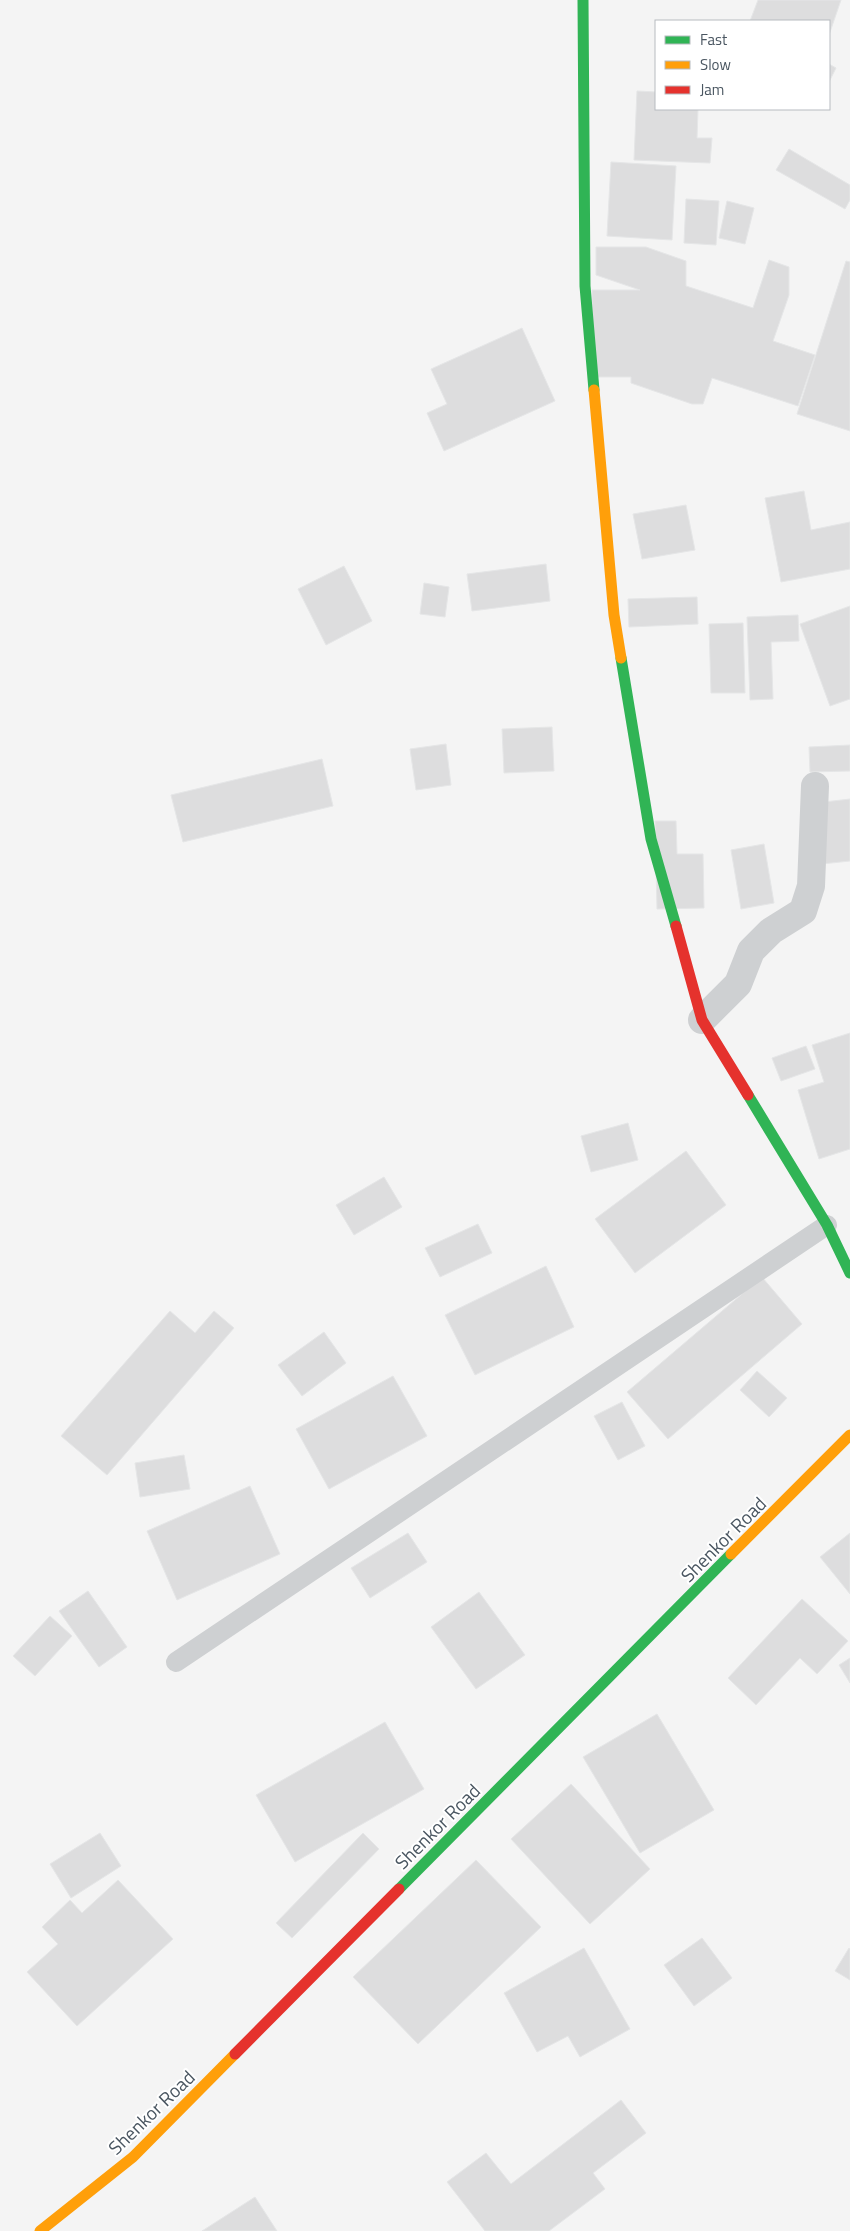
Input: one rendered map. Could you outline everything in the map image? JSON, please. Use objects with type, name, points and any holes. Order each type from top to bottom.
[{"type":"street","points":[[583,0],[585,286],[614,614],[651,839],[702,1020],[827,1225],[850,1273]]},
{"type":"street","points":[[702,1020],[738,984],[751,951],[771,931],[803,911],[811,886],[815,786]]},
{"type":"street","name":"Shenkor Road","points":[[40,2231],[133,2157],[850,1435]]},
{"type":"lane","points":[[176,1662],[827,1225]]},
{"type":"building","points":[[758,0],[841,0],[830,32],[830,20],[750,20]]},
{"type":"building","points":[[830,65],[836,68],[830,80]]},
{"type":"building","points":[[637,91],[655,92],[655,110],[698,110],[697,138],[712,138],[710,163],[634,160]]},
{"type":"building","points":[[789,149],[850,185],[850,200],[845,209],[776,170]]},
{"type":"building","points":[[611,162],[676,166],[672,240],[607,236]]},
{"type":"building","points":[[686,199],[719,201],[716,245],[684,243]]},
{"type":"building","points":[[727,201],[754,208],[745,244],[719,238]]},
{"type":"building","points":[[596,247],[646,247],[686,261],[686,286],[753,308],[769,260],[789,267],[789,295],[773,341],[815,355],[798,406],[712,378],[703,404],[692,404],[631,383],[631,377],[592,377],[592,290],[640,290],[596,275]]},
{"type":"building","points":[[846,261],[850,262],[850,431],[797,414]]},
{"type":"building","points":[[522,328],[555,401],[444,451],[427,413],[447,404],[431,369]]},
{"type":"building","points":[[804,491],[811,530],[850,522],[850,569],[781,582],[765,498]]},
{"type":"building","points":[[686,505],[695,550],[642,559],[633,514]]},
{"type":"building","points":[[546,564],[550,601],[472,611],[467,574]]},
{"type":"building","points":[[344,566],[372,621],[326,645],[298,589]]},
{"type":"building","points":[[424,583],[449,587],[445,617],[420,614]]},
{"type":"building","points":[[697,597],[698,624],[629,627],[628,599]]},
{"type":"building","points":[[850,606],[850,699],[830,706],[800,624]]},
{"type":"building","points":[[798,615],[799,641],[771,642],[773,699],[750,700],[747,617]]},
{"type":"building","points":[[743,623],[745,693],[711,693],[709,624]]},
{"type":"building","points":[[552,727],[554,771],[504,773],[502,729]]},
{"type":"building","points":[[446,744],[451,785],[416,790],[410,749]]},
{"type":"building","points":[[850,745],[850,771],[810,772],[809,747]]},
{"type":"building","points":[[322,759],[333,806],[183,842],[171,795]]},
{"type":"building","points":[[850,799],[850,861],[822,864],[815,803]]},
{"type":"building","points":[[655,821],[676,821],[677,854],[703,854],[704,908],[657,909]]},
{"type":"building","points":[[764,844],[774,903],[741,909],[731,850]]},
{"type":"building","points":[[850,1033],[850,1149],[819,1159],[798,1090],[824,1082],[812,1045]]},
{"type":"building","points":[[806,1046],[815,1069],[781,1081],[772,1058]]},
{"type":"building","points":[[628,1123],[638,1160],[591,1172],[581,1136]]},
{"type":"building","points":[[686,1151],[726,1205],[635,1273],[595,1219]]},
{"type":"building","points":[[384,1177],[402,1207],[354,1235],[336,1205]]},
{"type":"building","points":[[478,1224],[492,1253],[440,1277],[425,1248]]},
{"type":"building","points":[[546,1266],[574,1327],[475,1375],[445,1315]]},
{"type":"building","points":[[762,1277],[802,1324],[668,1439],[627,1392]]},
{"type":"building","points":[[170,1311],[195,1333],[214,1311],[234,1328],[107,1475],[61,1436]]},
{"type":"building","points":[[324,1332],[346,1363],[302,1396],[278,1365]]},
{"type":"building","points":[[757,1371],[787,1398],[769,1417],[740,1390]]},
{"type":"building","points":[[393,1376],[427,1436],[329,1489],[296,1429]]},
{"type":"building","points":[[622,1402],[645,1446],[618,1460],[594,1416]]},
{"type":"building","points":[[184,1455],[190,1489],[140,1497],[135,1463]]},
{"type":"building","points":[[250,1486],[280,1554],[177,1600],[147,1531]]},
{"type":"building","points":[[408,1533],[427,1562],[370,1598],[351,1568]]},
{"type":"building","points":[[850,1533],[850,1594],[820,1557]]},
{"type":"building","points":[[88,1591],[127,1647],[99,1667],[59,1611]]},
{"type":"building","points":[[479,1592],[525,1655],[476,1689],[431,1627]]},
{"type":"building","points":[[802,1599],[848,1641],[817,1674],[800,1658],[756,1705],[728,1678]]},
{"type":"building","points":[[50,1616],[72,1636],[35,1676],[13,1656]]},
{"type":"building","points":[[850,1658],[850,1683],[839,1665]]},
{"type":"building","points":[[657,1714],[714,1810],[640,1853],[583,1757]]},
{"type":"building","points":[[385,1722],[424,1789],[295,1862],[256,1795]]},
{"type":"building","points":[[571,1784],[650,1869],[590,1924],[511,1839]]},
{"type":"building","points":[[100,1833],[121,1866],[71,1898],[50,1864]]},
{"type":"building","points":[[363,1833],[379,1849],[292,1938],[276,1923]]},
{"type":"building","points":[[476,1860],[541,1927],[418,2044],[353,1977]]},
{"type":"building","points":[[118,1880],[173,1939],[77,2026],[27,1972],[58,1944],[42,1927],[70,1900],[82,1913]]},
{"type":"building","points":[[702,1938],[732,1978],[694,2006],[664,1965]]},
{"type":"building","points":[[584,1948],[630,2029],[580,2057],[568,2036],[537,2052],[504,1993]]},
{"type":"building","points":[[850,1949],[850,1980],[835,1971]]},
{"type":"building","points":[[621,2100],[646,2133],[593,2173],[605,2189],[549,2231],[485,2231],[447,2182],[486,2153],[511,2184]]},
{"type":"building","points":[[255,2197],[277,2231],[202,2231]]},
{"type":"traffic: fast","points":[[583,0],[585,286],[594,390]]},
{"type":"traffic: fast","points":[[621,658],[651,839],[676,926]]},
{"type":"traffic: fast","points":[[748,1095],[827,1225],[850,1273]]},
{"type":"traffic: fast","points":[[399,1889],[731,1554]]},
{"type":"traffic: slow","points":[[594,390],[614,615],[621,658]]},
{"type":"traffic: slow","points":[[731,1554],[850,1435]]},
{"type":"traffic: slow","points":[[40,2231],[133,2157],[235,2054]]},
{"type":"traffic: jam","points":[[676,926],[702,1020],[748,1095]]},
{"type":"traffic: jam","points":[[235,2054],[399,1889]]}]
